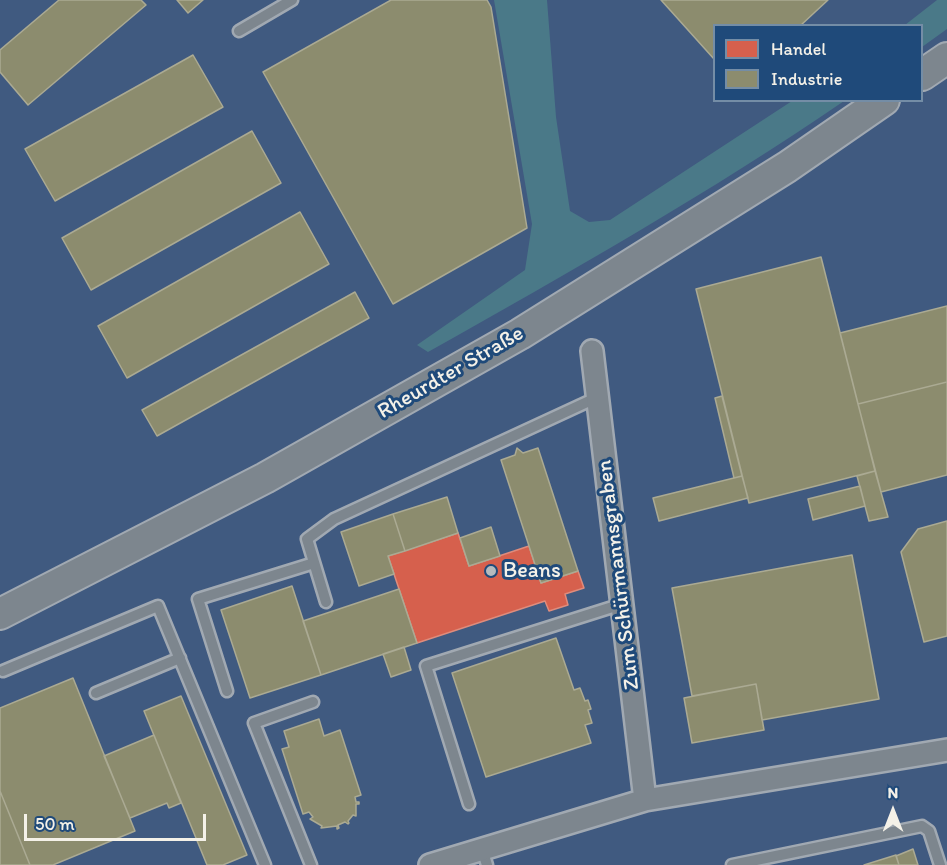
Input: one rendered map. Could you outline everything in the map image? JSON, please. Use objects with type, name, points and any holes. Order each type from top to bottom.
[{"type":"main road","points":[[923,74],[947,58]]},
{"type":"main road","name":"Rheurdter Straße","points":[[0,614],[266,478],[520,334],[787,167],[881,102]]},
{"type":"street","name":"Zum Schürmannsgraben","points":[[592,351],[645,800]]},
{"type":"street","points":[[430,865],[484,857],[645,800],[947,750]]},
{"type":"lane","points":[[239,31],[292,0]]},
{"type":"lane","points":[[326,602],[307,539],[334,519],[598,397]]},
{"type":"lane","points":[[228,691],[198,599],[314,564]]},
{"type":"lane","points":[[469,804],[426,666],[622,604]]},
{"type":"lane","points":[[3,671],[158,606],[265,865]]},
{"type":"lane","points":[[96,693],[180,658]]},
{"type":"lane","points":[[311,865],[254,723],[313,702]]},
{"type":"lane","points":[[732,865],[913,826],[922,826],[929,831],[940,865]]},
{"type":"shaded area","points":[[0,0],[947,0],[947,865],[0,865]]},
{"type":"shaded area","points":[[494,0],[547,0],[556,117],[570,211],[589,222],[610,220],[790,102],[843,102],[743,168],[587,262],[428,352],[417,345],[525,270],[532,224]]},
{"type":"shaded area","points":[[937,0],[947,0],[947,29],[923,46],[923,24],[906,24]]},
{"type":"building: Handel","points":[[458,533],[469,566],[529,546],[541,583],[578,571],[584,588],[565,594],[568,605],[549,611],[545,601],[417,643],[388,556]]},
{"type":"building: Industrie","points":[[59,0],[141,0],[146,5],[28,105],[0,72],[0,50]]},
{"type":"building: Industrie","points":[[177,0],[203,0],[188,13]]},
{"type":"building: Industrie","points":[[391,0],[487,0],[491,7],[527,228],[393,304],[263,72]]},
{"type":"building: Industrie","points":[[661,0],[828,0],[802,24],[713,24],[713,58]]},
{"type":"building: Industrie","points":[[193,55],[223,107],[55,201],[25,149]]},
{"type":"building: Industrie","points":[[252,131],[281,183],[91,290],[62,238]]},
{"type":"building: Industrie","points":[[300,212],[329,264],[127,378],[98,326]]},
{"type":"building: Industrie","points":[[821,257],[875,471],[749,503],[696,289]]},
{"type":"building: Industrie","points":[[355,292],[369,318],[157,436],[142,410]]},
{"type":"building: Industrie","points":[[947,306],[947,382],[858,404],[840,333]]},
{"type":"building: Industrie","points":[[947,382],[947,475],[881,492],[858,404]]},
{"type":"building: Industrie","points":[[722,396],[742,476],[734,478],[715,398]]},
{"type":"building: Industrie","points":[[517,448],[523,453],[538,448],[578,571],[541,583],[501,460],[515,455]]},
{"type":"building: Industrie","points":[[875,471],[888,517],[869,521],[857,476]]},
{"type":"building: Industrie","points":[[742,476],[748,498],[659,521],[653,498]]},
{"type":"building: Industrie","points":[[860,486],[865,506],[813,520],[808,499]]},
{"type":"building: Industrie","points":[[447,497],[458,533],[405,551],[393,514]]},
{"type":"building: Industrie","points":[[393,514],[405,551],[388,556],[394,574],[359,586],[341,532]]},
{"type":"building: Industrie","points":[[947,521],[947,636],[924,642],[901,552],[918,529]]},
{"type":"building: Industrie","points":[[491,527],[500,556],[469,566],[460,538]]},
{"type":"building: Industrie","points":[[852,555],[879,699],[762,720],[756,684],[692,696],[672,588]]},
{"type":"building: Industrie","points":[[292,586],[321,675],[250,698],[221,610]]},
{"type":"building: Industrie","points":[[399,589],[417,643],[321,675],[303,621]]},
{"type":"building: Industrie","points":[[556,638],[574,690],[580,688],[591,709],[588,710],[592,723],[585,725],[591,743],[486,777],[452,673]]},
{"type":"building: Industrie","points":[[404,647],[411,670],[391,677],[383,654]]},
{"type":"building: Industrie","points":[[73,678],[135,831],[53,865],[30,865],[0,791],[0,708]]},
{"type":"building: Industrie","points":[[756,684],[764,730],[692,743],[684,698]]},
{"type":"building: Industrie","points":[[181,696],[247,855],[223,865],[207,865],[144,711]]},
{"type":"building: Industrie","points":[[319,719],[324,736],[340,730],[361,795],[355,797],[356,802],[359,802],[356,804],[356,816],[353,815],[348,824],[345,822],[338,825],[337,829],[337,826],[321,828],[322,826],[310,819],[313,817],[309,812],[303,814],[282,749],[289,747],[284,731]]},
{"type":"building: Industrie","points":[[154,735],[181,803],[169,808],[167,803],[130,818],[104,756]]},
{"type":"building: Industrie","points":[[0,791],[30,865],[0,865]]},
{"type":"building: Industrie","points":[[913,849],[918,865],[899,865],[896,856]]},
{"type":"building: Industrie","points":[[896,855],[899,865],[864,865]]},
{"type":"place","name":"Beans","points":[[491,571]]}]
